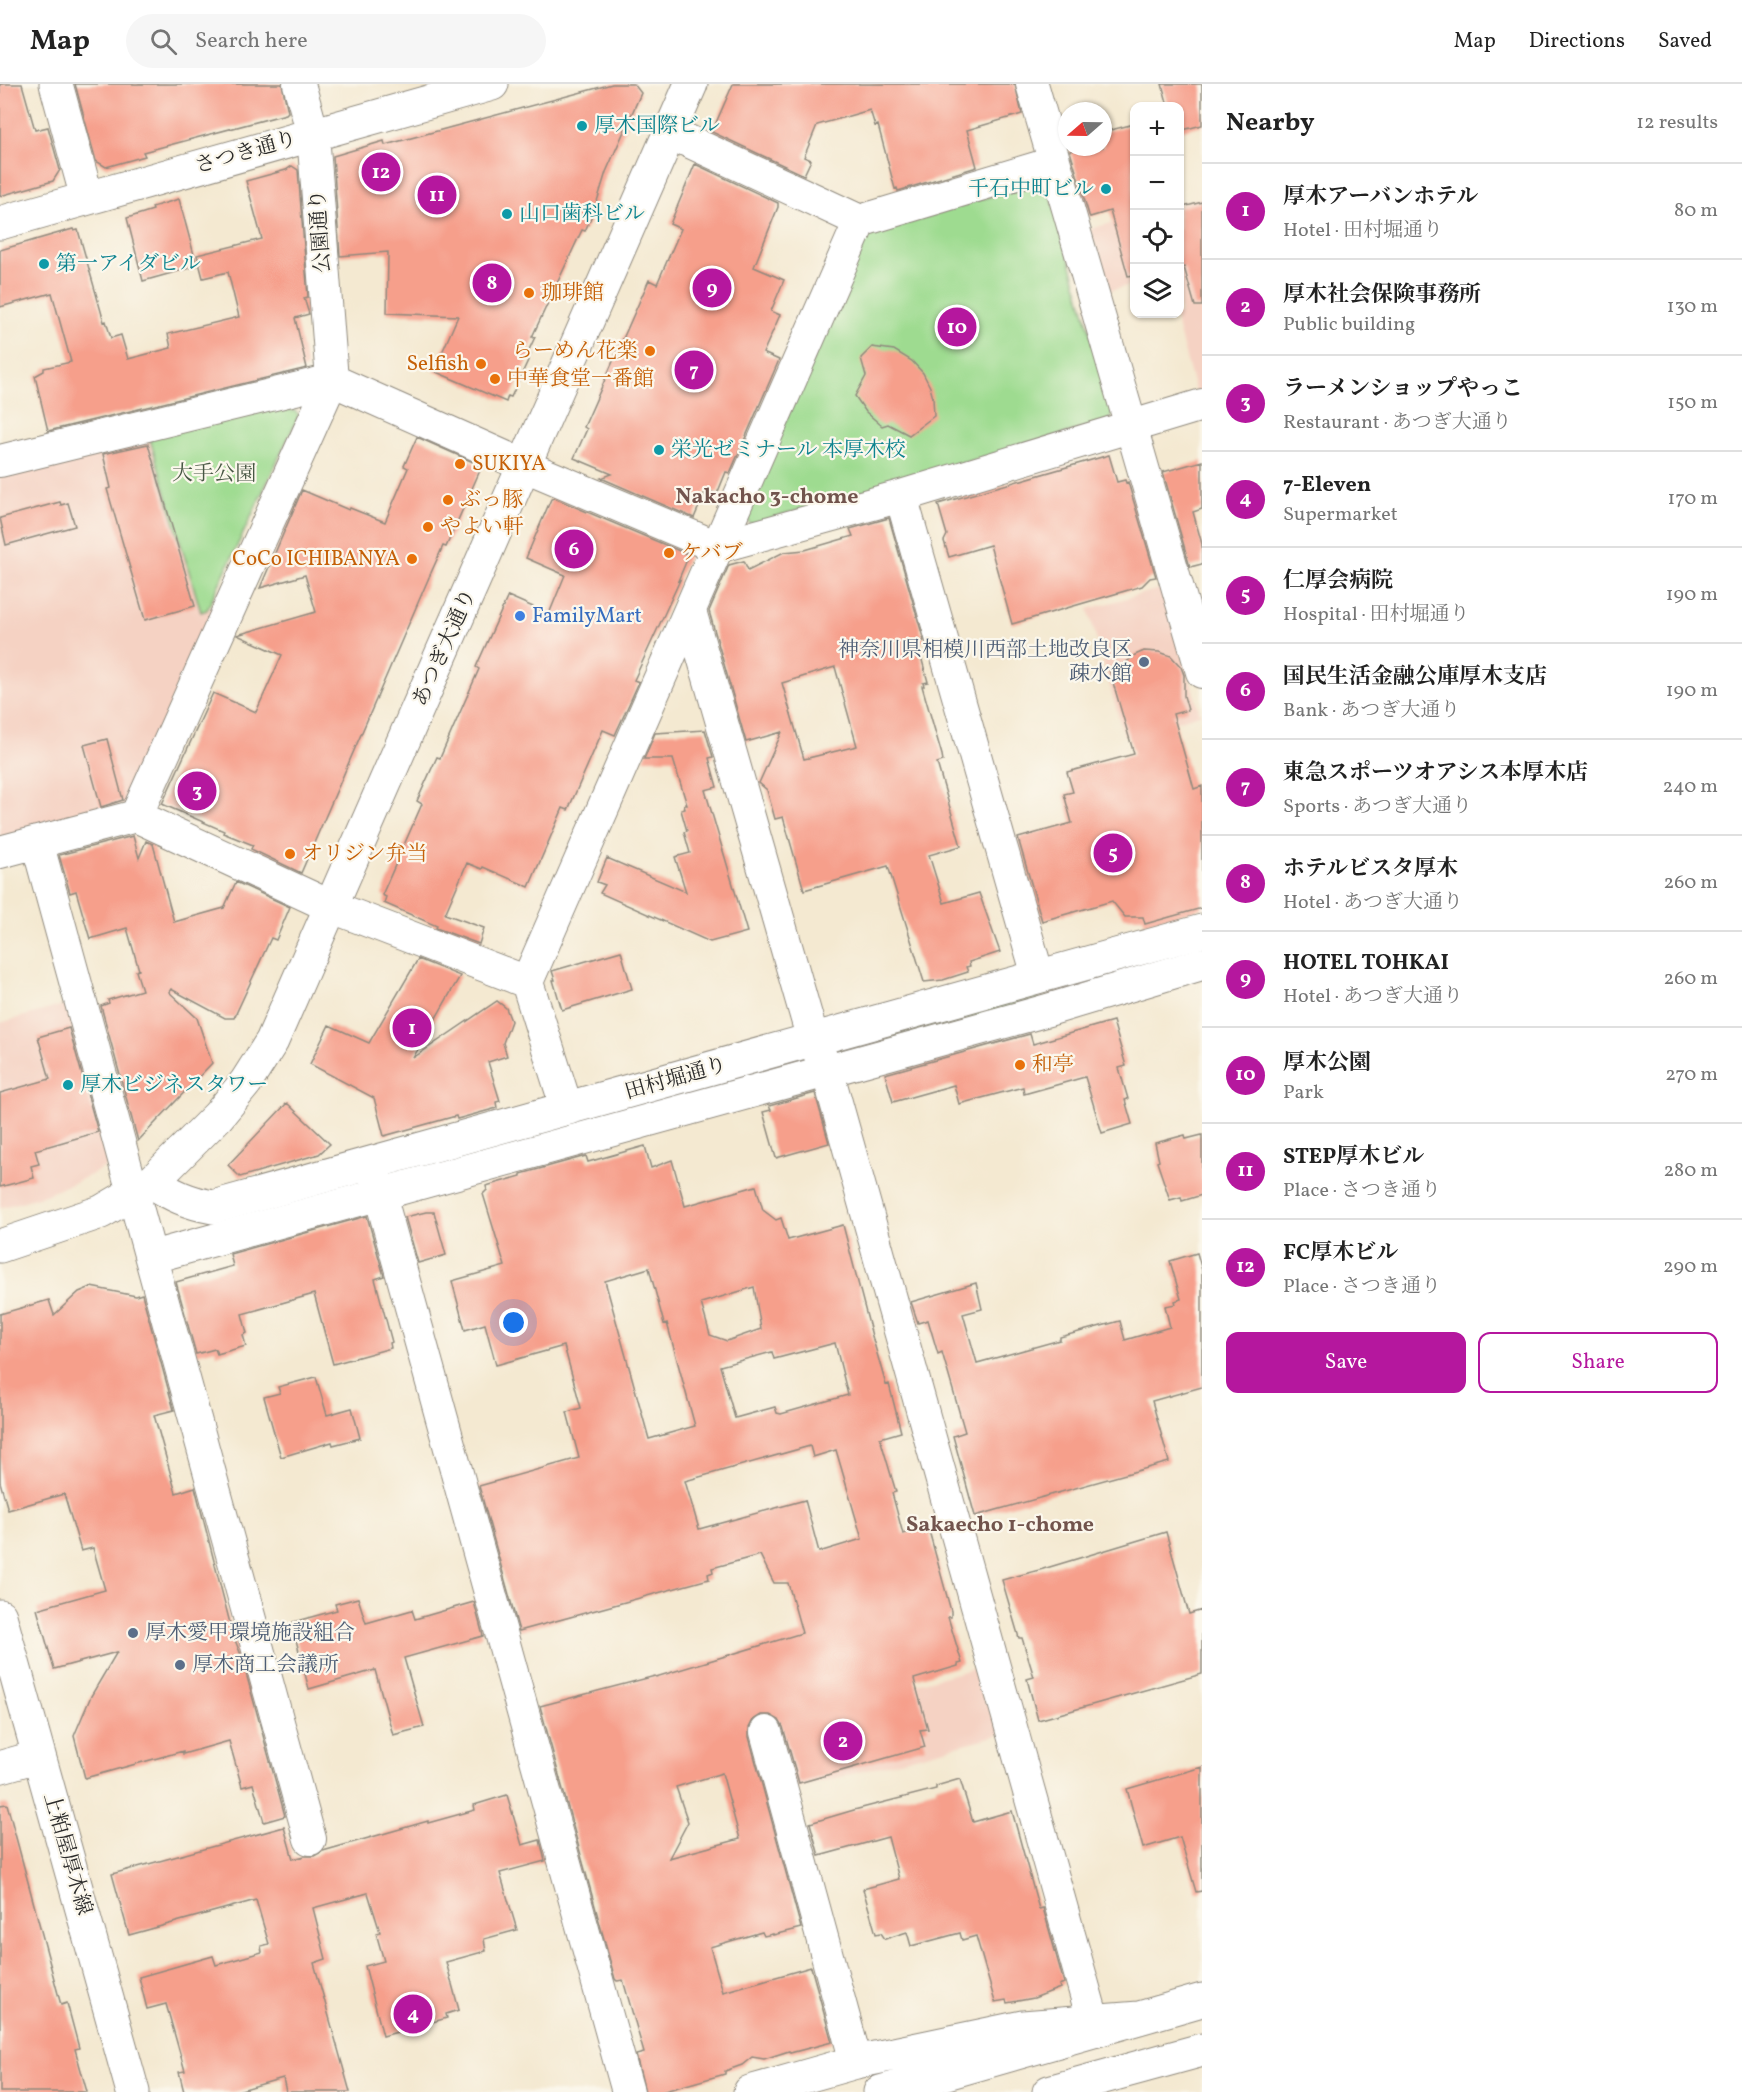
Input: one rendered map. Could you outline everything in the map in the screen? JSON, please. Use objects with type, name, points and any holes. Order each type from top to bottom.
[{"type":"main road","points":[[56,84],[87,198]]},
{"type":"main road","name":"さつき通り","points":[[0,223],[492,84]]},
{"type":"main road","name":"あつぎ大通り","points":[[0,1246],[101,1212],[143,1188],[218,1116],[246,1082],[272,1041],[691,84]]},
{"type":"main road","name":"田村堀通り","points":[[143,1188],[174,1196],[193,1204],[213,1207],[1202,931]]},
{"type":"main road","name":"上粕屋厚木線","points":[[0,1616],[133,2092]]},
{"type":"main road","points":[[880,2092],[1094,2026],[1139,2018],[1202,2000]]},
{"type":"main road","points":[[750,2092],[856,2062],[1023,2026],[1094,2026]]},
{"type":"main road","points":[[1049,2092],[1109,2087],[1163,2061],[1202,2050]]},
{"type":"street","name":"公園通り","points":[[299,84],[313,134],[332,380]]},
{"type":"street","points":[[1032,84],[1202,672]]},
{"type":"street","points":[[671,133],[860,220],[1053,163]]},
{"type":"street","points":[[567,1109],[527,982],[860,220]]},
{"type":"street","points":[[136,816],[332,380]]},
{"type":"street","points":[[0,461],[332,380],[525,466],[717,547],[901,496],[1202,405]]},
{"type":"street","points":[[901,496],[1038,976]]},
{"type":"street","points":[[690,611],[813,1040],[827,1070],[1094,2026]]},
{"type":"street","points":[[0,852],[136,816],[332,907],[527,982]]},
{"type":"street","points":[[37,842],[143,1188],[152,1257],[310,1839]]},
{"type":"street","points":[[152,1257],[1048,1010],[1202,964]]},
{"type":"street","points":[[371,1162],[628,2092]]},
{"type":"street","points":[[766,1732],[856,2062]]},
{"type":"street","points":[[0,1767],[39,1756]]},
{"type":"shaded area","points":[[1202,198],[1202,392],[1196,394],[1175,318],[1184,318],[1184,203]]},
{"type":"shaded area","points":[[1130,218],[1130,285],[1108,291],[1090,229]]},
{"type":"shaded area","points":[[149,433],[202,611],[223,605],[134,802],[0,838],[0,473]]},
{"type":"shaded area","name":"神奈川県相模川西部土地改良区 疎水館","points":[[1163,588],[1200,714],[1124,736],[1088,609]]},
{"type":"shaded area","points":[[75,1002],[119,1159],[89,1176],[45,1195],[0,1208],[0,1023]]},
{"type":"shaded area","points":[[983,1666],[1002,1734],[794,1789],[776,1722]]},
{"type":"green space","points":[[1042,182],[1048,185],[1113,412],[1109,421],[751,524],[743,516],[870,230]]},
{"type":"green space","name":"大手公園","points":[[268,407],[295,411],[299,415],[207,610],[201,612],[149,436]]},
{"type":"green space","points":[[1037,991],[1040,1002],[837,1058],[834,1047]]},
{"type":"building","points":[[0,84],[22,84],[35,130],[48,127],[60,170],[53,181],[0,196]]},
{"type":"building","points":[[75,84],[282,84],[288,112],[143,152],[145,156],[106,167],[96,161]]},
{"type":"building","points":[[612,84],[634,84],[641,93],[606,172],[585,231],[582,230],[532,337],[535,337],[528,352],[531,354],[511,397],[508,396],[506,402],[434,371],[458,316],[387,313],[388,252],[340,256],[333,156],[384,141],[385,145]]},
{"type":"building","points":[[733,84],[1015,84],[1022,114],[967,130],[977,167],[898,191],[897,188],[895,189],[878,125],[875,126],[870,110],[817,125],[804,157],[811,160],[804,175],[712,132]]},
{"type":"building","points":[[1162,84],[1202,84],[1202,125],[1184,130],[1184,102],[1167,102]]},
{"type":"building","points":[[1130,125],[1130,276],[1128,276],[1110,211],[1090,217],[1072,156],[1112,156],[1112,130]]},
{"type":"building","points":[[695,164],[778,203],[754,267],[784,280],[771,311],[780,315],[763,353],[779,360],[730,473],[726,472],[717,494],[706,490],[694,518],[601,478],[612,474],[574,458],[587,429],[584,427],[649,280],[657,284],[681,229],[670,224]]},
{"type":"building","points":[[292,166],[298,170],[308,297],[304,298],[309,314],[295,318],[307,368],[48,431],[35,376],[44,371],[44,368],[71,362],[52,293],[0,307],[0,250],[73,229],[78,230],[104,322],[106,321],[111,338],[121,335],[128,359],[171,348],[168,334],[239,317],[228,272],[203,278],[197,255],[262,239],[246,181],[286,170]]},
{"type":"building","points":[[179,199],[197,266],[143,281],[127,218]]},
{"type":"building","points":[[1202,202],[1202,306],[1195,306],[1184,267],[1184,207]]},
{"type":"building","points":[[872,347],[894,350],[912,361],[923,373],[930,387],[934,416],[909,435],[888,424],[882,426],[866,412],[855,396],[866,376],[861,358]]},
{"type":"building","points":[[417,437],[482,466],[446,547],[443,546],[430,575],[301,873],[251,849],[253,845],[162,804],[213,693],[256,712],[282,655],[237,635],[316,612],[305,575],[260,588],[302,490],[385,522],[408,468],[404,466]]},
{"type":"building","points":[[148,444],[195,606],[145,620],[107,489],[111,488],[103,454]]},
{"type":"building","points":[[1109,455],[1117,482],[1125,480],[1126,483],[1128,482],[1156,577],[1150,578],[1142,586],[1012,624],[990,545],[949,557],[944,541],[947,535],[938,504]]},
{"type":"building","points":[[1202,461],[1202,509],[1193,512],[1202,544],[1202,564],[1190,567],[1163,472]]},
{"type":"building","points":[[554,498],[689,555],[678,581],[680,580],[634,680],[639,682],[615,735],[603,730],[568,810],[563,808],[529,887],[483,867],[482,869],[467,863],[445,914],[484,928],[479,944],[436,928],[437,926],[384,903],[386,897],[382,895],[422,804],[417,801],[437,757],[440,758],[479,669],[476,667],[508,596],[549,614],[565,575],[526,558],[551,499]]},
{"type":"building","points":[[60,502],[61,505],[68,503],[75,526],[6,545],[0,518]]},
{"type":"building","points":[[889,518],[924,641],[917,642],[928,682],[923,683],[924,686],[922,686],[942,755],[943,761],[937,763],[961,846],[929,855],[944,903],[979,893],[1000,952],[969,962],[970,966],[966,967],[968,972],[943,980],[924,982],[888,866],[804,890],[783,817],[775,819],[767,790],[759,783],[782,732],[746,742],[709,611],[729,565],[744,561],[748,570],[784,552],[805,550],[853,536],[850,529]],"holes":[[[835,667],[857,746],[804,759],[782,683]]]},
{"type":"building","points":[[1144,651],[1171,656],[1181,667],[1184,675],[1184,696],[1188,710],[1173,714],[1194,789],[1202,786],[1202,908],[1145,924],[1143,917],[1125,917],[1112,901],[1042,921],[1018,838],[1072,823],[1064,794],[1073,792],[1067,772],[1134,754],[1109,669],[1123,665]]},
{"type":"building","points":[[705,730],[713,757],[709,758],[717,787],[705,790],[747,932],[710,942],[600,893],[605,885],[597,882],[607,858],[686,892],[675,857],[690,853],[681,810],[685,809],[684,805],[687,805],[673,759],[644,759],[655,733]]},
{"type":"building","points":[[107,739],[123,800],[101,807],[84,745]]},
{"type":"building","points":[[133,836],[139,858],[146,841],[153,844],[174,922],[224,908],[236,882],[290,907],[276,940],[271,938],[234,1018],[225,1018],[171,989],[169,992],[197,1018],[212,1063],[138,1141],[101,1006],[109,1003],[108,1000],[142,990],[136,971],[139,970],[127,928],[90,939],[76,891],[70,893],[59,855]]},
{"type":"building","points":[[621,951],[632,989],[562,1010],[552,971]]},
{"type":"building","points":[[418,959],[460,976],[413,1058],[497,1001],[506,1008],[511,1021],[503,1043],[507,1056],[488,1062],[500,1101],[496,1102],[497,1108],[457,1119],[456,1116],[384,1136],[374,1098],[310,1064],[329,1025],[369,1043]]},
{"type":"building","points":[[1113,1021],[1126,1066],[1119,1068],[1132,1124],[1102,1133],[1085,1077],[1024,1094],[1023,1087],[959,1104],[954,1085],[893,1102],[885,1074],[1030,1034],[1033,1044]]},
{"type":"building","points":[[69,1028],[98,1132],[35,1150],[39,1164],[31,1166],[34,1178],[0,1187],[0,1093],[50,1079],[38,1037]]},
{"type":"building","points":[[815,1093],[829,1143],[776,1158],[763,1112],[771,1110],[769,1106]]},
{"type":"building","points":[[287,1103],[330,1144],[319,1154],[240,1177],[228,1165]]},
{"type":"building","points":[[1185,1135],[1186,1139],[1202,1135],[1202,1195],[1182,1201],[1181,1197],[1170,1200],[1157,1162],[1159,1161],[1155,1143]]},
{"type":"building","points":[[645,1146],[651,1168],[672,1160],[685,1206],[756,1186],[763,1210],[776,1220],[781,1218],[788,1240],[843,1225],[872,1336],[886,1385],[889,1384],[901,1432],[880,1438],[896,1492],[892,1493],[903,1534],[928,1527],[951,1611],[951,1617],[948,1617],[962,1663],[914,1679],[928,1729],[920,1730],[925,1747],[799,1783],[779,1720],[770,1715],[761,1715],[753,1720],[749,1728],[749,1737],[801,1928],[764,1936],[762,1932],[710,1947],[723,1992],[811,1967],[832,2042],[764,2059],[752,2057],[742,2065],[725,2071],[725,2074],[661,2092],[645,2092],[636,2055],[644,2053],[623,1980],[615,1979],[540,1706],[656,1677],[802,1633],[788,1583],[774,1583],[760,1555],[712,1568],[713,1572],[708,1574],[709,1579],[519,1631],[479,1486],[579,1458],[567,1412],[581,1408],[564,1346],[496,1365],[485,1324],[465,1330],[452,1281],[505,1266],[483,1194],[487,1190],[486,1186],[586,1156],[588,1162]],"holes":[[[649,1268],[664,1324],[667,1323],[695,1426],[649,1439],[605,1281]],[[754,1287],[761,1329],[727,1341],[710,1335],[701,1303]],[[835,1343],[848,1395],[781,1414],[777,1413],[775,1407],[735,1418],[720,1366],[772,1352],[774,1359]],[[810,1446],[813,1457],[836,1450],[862,1539],[819,1552],[805,1500],[699,1529],[685,1481]],[[722,1773],[740,1839],[669,1858],[688,1822],[676,1787]]]},
{"type":"building","points":[[434,1212],[446,1255],[418,1263],[405,1217]]},
{"type":"building","points":[[367,1216],[384,1276],[375,1279],[392,1342],[390,1343],[391,1348],[333,1364],[314,1294],[242,1314],[247,1333],[243,1335],[246,1346],[217,1354],[215,1349],[196,1354],[176,1282],[233,1266],[230,1254]]},
{"type":"building","points":[[1197,1253],[1202,1270],[1202,1387],[1152,1401],[1169,1462],[975,1516],[953,1436],[965,1432],[942,1352],[938,1354],[928,1320],[918,1323],[911,1302],[976,1283],[982,1309],[963,1314],[977,1363],[1120,1321],[1125,1340],[1170,1327],[1165,1306],[1176,1304],[1175,1301],[1181,1299],[1170,1261]]},
{"type":"building","points":[[91,1287],[136,1296],[142,1294],[174,1410],[154,1415],[176,1493],[195,1487],[233,1635],[241,1655],[285,1816],[264,1822],[253,1784],[242,1787],[229,1741],[85,1778],[74,1736],[91,1696],[117,1652],[54,1669],[37,1609],[105,1590],[93,1548],[81,1551],[64,1494],[8,1510],[0,1482],[0,1314],[49,1300],[54,1315],[79,1292]]},
{"type":"building","points":[[316,1377],[327,1415],[352,1408],[360,1438],[333,1445],[332,1442],[281,1457],[264,1397],[280,1393],[278,1387]]},
{"type":"building","points":[[1166,1532],[1189,1614],[1202,1610],[1202,1674],[1038,1720],[1027,1679],[1034,1677],[1022,1638],[1019,1638],[1002,1580]]},
{"type":"building","points":[[358,1598],[366,1623],[412,1610],[415,1619],[474,1602],[483,1636],[404,1658],[424,1727],[393,1735],[375,1670],[309,1689],[293,1622],[337,1610],[335,1604]]},
{"type":"building","points":[[1202,1767],[1202,1891],[1196,1892],[1180,1837],[1143,1848],[1127,1789]]},
{"type":"building","points":[[960,1779],[973,1822],[1012,1811],[1039,1909],[1043,1908],[1064,1983],[1059,1985],[1060,1988],[1034,1998],[1007,2003],[1006,2000],[995,2002],[976,1936],[962,1940],[960,1933],[911,1946],[907,1932],[885,1939],[881,1933],[876,1934],[863,1889],[899,1879],[888,1837],[819,1856],[810,1823],[936,1789],[936,1786]]},
{"type":"building","points":[[507,1795],[522,1845],[540,1840],[545,1861],[500,1873],[517,1930],[484,1939],[486,1951],[446,1962],[459,2010],[446,2014],[447,2018],[383,2036],[365,1966],[384,1961],[376,1933],[380,1932],[368,1893],[313,1908],[326,1959],[314,1963],[350,2092],[286,2092],[283,2078],[234,2092],[184,2092],[179,2072],[185,2071],[166,2004],[147,2009],[139,1977],[213,1956],[216,1965],[262,1952],[261,1946],[269,1944],[256,1900],[129,1935],[112,1874],[284,1827],[293,1859],[314,1856],[323,1851],[428,1821],[428,1823],[475,1810],[474,1805]]},
{"type":"building","points":[[7,1804],[61,2005],[67,2003],[79,2048],[75,2049],[87,2092],[0,2092],[0,1805]]},
{"type":"place","name":"厚木国際ビル","points":[[582,126]]},
{"type":"place","name":"FC厚木ビル","points":[[381,172]]},
{"type":"place","name":"千石中町ビル","points":[[1106,189]]},
{"type":"place","name":"STEP厚木ビル","points":[[437,195]]},
{"type":"place","name":"山口歯科ビル","points":[[507,214]]},
{"type":"place","name":"第一アイダビル","points":[[44,264]]},
{"type":"place","name":"ホテルビスタ厚木","points":[[492,283]]},
{"type":"place","name":"HOTEL TOHKAI","points":[[712,288]]},
{"type":"place","name":"珈琲館","points":[[529,293]]},
{"type":"place","name":"厚木公園","points":[[957,327]]},
{"type":"place","name":"らーめん花楽","points":[[650,351]]},
{"type":"place","name":"Selfish","points":[[481,364]]},
{"type":"place","name":"東急スポーツオアシス本厚木店","points":[[694,370]]},
{"type":"place","name":"中華食堂一番館","points":[[495,379]]},
{"type":"place","name":"栄光ゼミナール 本厚木校","points":[[659,450]]},
{"type":"place","name":"SUKIYA","points":[[460,464]]},
{"type":"place","name":"ぶっ豚","points":[[448,500]]},
{"type":"place","name":"やよい軒","points":[[428,527]]},
{"type":"place","name":"国民生活金融公庫厚木支店","points":[[574,549]]},
{"type":"place","name":"ケバブ","points":[[669,553]]},
{"type":"place","name":"CoCo ICHIBANYA","points":[[412,559]]},
{"type":"place","name":"FamilyMart","points":[[520,616]]},
{"type":"place","name":"神奈川県相模川西部土地改良区 疎水館","points":[[1144,662]]},
{"type":"place","name":"ラーメンショップやっこ","points":[[197,791]]},
{"type":"place","name":"仁厚会病院","points":[[1113,853]]},
{"type":"place","name":"オリジン弁当","points":[[290,854]]},
{"type":"place","name":"厚木アーバンホテル","points":[[412,1028]]},
{"type":"place","name":"和亭","points":[[1020,1065]]},
{"type":"place","name":"厚木ビジネスタワー","points":[[68,1085]]},
{"type":"place","name":"厚木愛甲環境施設組合","points":[[133,1633]]},
{"type":"place","name":"厚木商工会議所","points":[[180,1665]]},
{"type":"place","name":"厚木社会保険事務所","points":[[843,1741]]},
{"type":"place","name":"7-Eleven","points":[[413,2014]]},
{"type":"district","name":"Nakacho 3-chome","points":[[767,497]]},
{"type":"district","name":"Sakaecho 1-chome","points":[[1000,1525]]}]
